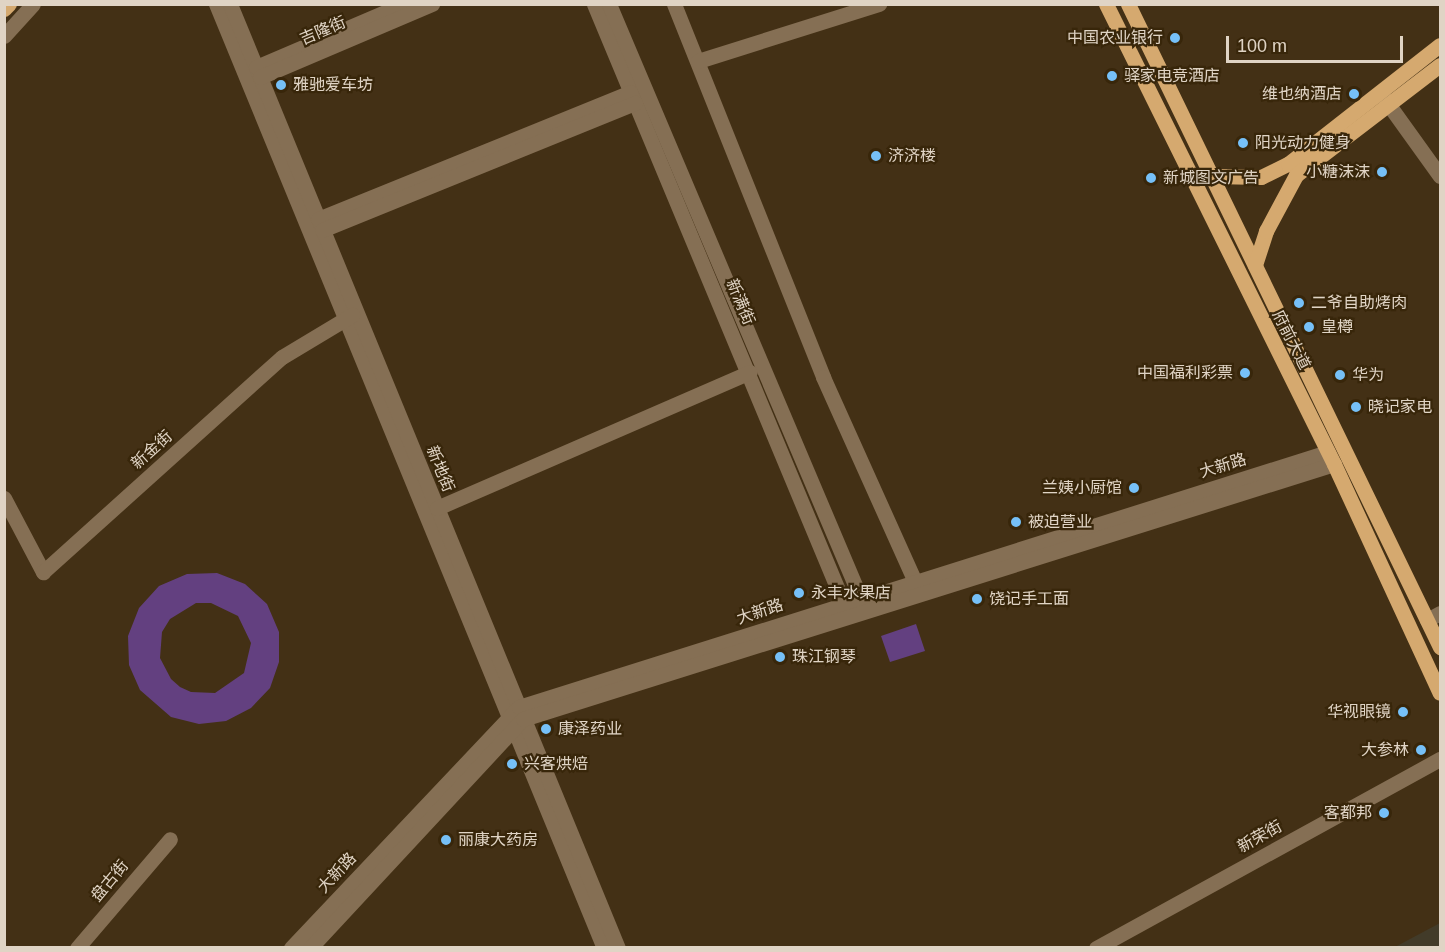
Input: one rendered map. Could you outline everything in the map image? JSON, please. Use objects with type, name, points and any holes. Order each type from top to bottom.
[{"type":"main road","points":[[4,9],[9,4]]},
{"type":"main road","name":"府前大道","points":[[1106,4],[1331,458],[1440,693]]},
{"type":"main road","name":"府前大道","points":[[1128,4],[1255,265],[1434,617],[1440,648]]},
{"type":"main road","points":[[1385,100],[1440,45]]},
{"type":"main road","points":[[1212,176],[1261,177],[1292,169],[1385,100],[1440,65]]},
{"type":"main road","points":[[1255,265],[1266,231],[1292,169]]},
{"type":"street","points":[[4,36],[33,4]]},
{"type":"street","name":"新地街","points":[[216,4],[604,948]]},
{"type":"street","name":"新地街","points":[[230,4],[618,948]]},
{"type":"street","name":"吉隆街","points":[[258,72],[404,4]]},
{"type":"street","name":"吉隆街","points":[[258,72],[432,4]]},
{"type":"street","name":"新满街","points":[[594,4],[750,372],[849,615]]},
{"type":"street","name":"新满街","points":[[609,4],[861,599]]},
{"type":"street","points":[[674,4],[824,377],[920,592]]},
{"type":"street","points":[[698,61],[879,4]]},
{"type":"street","points":[[320,224],[632,98]]},
{"type":"street","points":[[1385,100],[1440,176]]},
{"type":"street","name":"新金街","points":[[4,498],[43,572],[282,357],[356,312]]},
{"type":"street","points":[[437,508],[750,372]]},
{"type":"street","name":"大新路","points":[[291,948],[521,713],[861,599],[1331,458]]},
{"type":"street","name":"大新路","points":[[310,948],[521,713],[849,615],[1331,458]]},
{"type":"street","name":"新荣街","points":[[1096,948],[1440,759]]},
{"type":"street","name":"盘古街","points":[[77,948],[170,839]]},
{"type":"shaded area","points":[[1440,923],[1440,947],[1395,947]]},
{"type":"building","points":[[217,573],[245,584],[267,604],[279,632],[279,662],[270,688],[251,708],[226,721],[199,724],[171,717],[140,690],[129,665],[128,636],[139,608],[159,586],[187,574]],"holes":[[[196,603],[211,603],[238,616],[251,643],[244,673],[215,693],[191,692],[180,687],[171,679],[160,658],[162,632],[170,619]]]},
{"type":"building","points":[[916,624],[925,651],[890,662],[881,636]]},
{"type":"place","name":"中国农业银行","points":[[1175,38]]},
{"type":"place","name":"驿家电竞酒店","points":[[1112,76]]},
{"type":"place","name":"雅驰爱车坊","points":[[281,85]]},
{"type":"place","name":"维也纳酒店","points":[[1354,94]]},
{"type":"place","name":"阳光动力健身","points":[[1243,143]]},
{"type":"place","name":"济济楼","points":[[876,156]]},
{"type":"place","name":"小糖沫沫","points":[[1382,172]]},
{"type":"place","name":"新城图文广告","points":[[1151,178]]},
{"type":"place","name":"二爷自助烤肉","points":[[1299,303]]},
{"type":"place","name":"皇樽","points":[[1309,327]]},
{"type":"place","name":"中国福利彩票","points":[[1245,373]]},
{"type":"place","name":"华为","points":[[1340,375]]},
{"type":"place","name":"晓记家电","points":[[1356,407]]},
{"type":"place","name":"兰姨小厨馆","points":[[1134,488]]},
{"type":"place","name":"被迫营业","points":[[1016,522]]},
{"type":"place","name":"永丰水果店","points":[[799,593]]},
{"type":"place","name":"饶记手工面","points":[[977,599]]},
{"type":"place","name":"珠江钢琴","points":[[780,657]]},
{"type":"place","name":"华视眼镜","points":[[1403,712]]},
{"type":"place","name":"康泽药业","points":[[546,729]]},
{"type":"place","name":"大参林","points":[[1421,750]]},
{"type":"place","name":"兴客烘焙","points":[[512,764]]},
{"type":"place","name":"客都邦","points":[[1384,813]]},
{"type":"place","name":"丽康大药房","points":[[446,840]]}]
